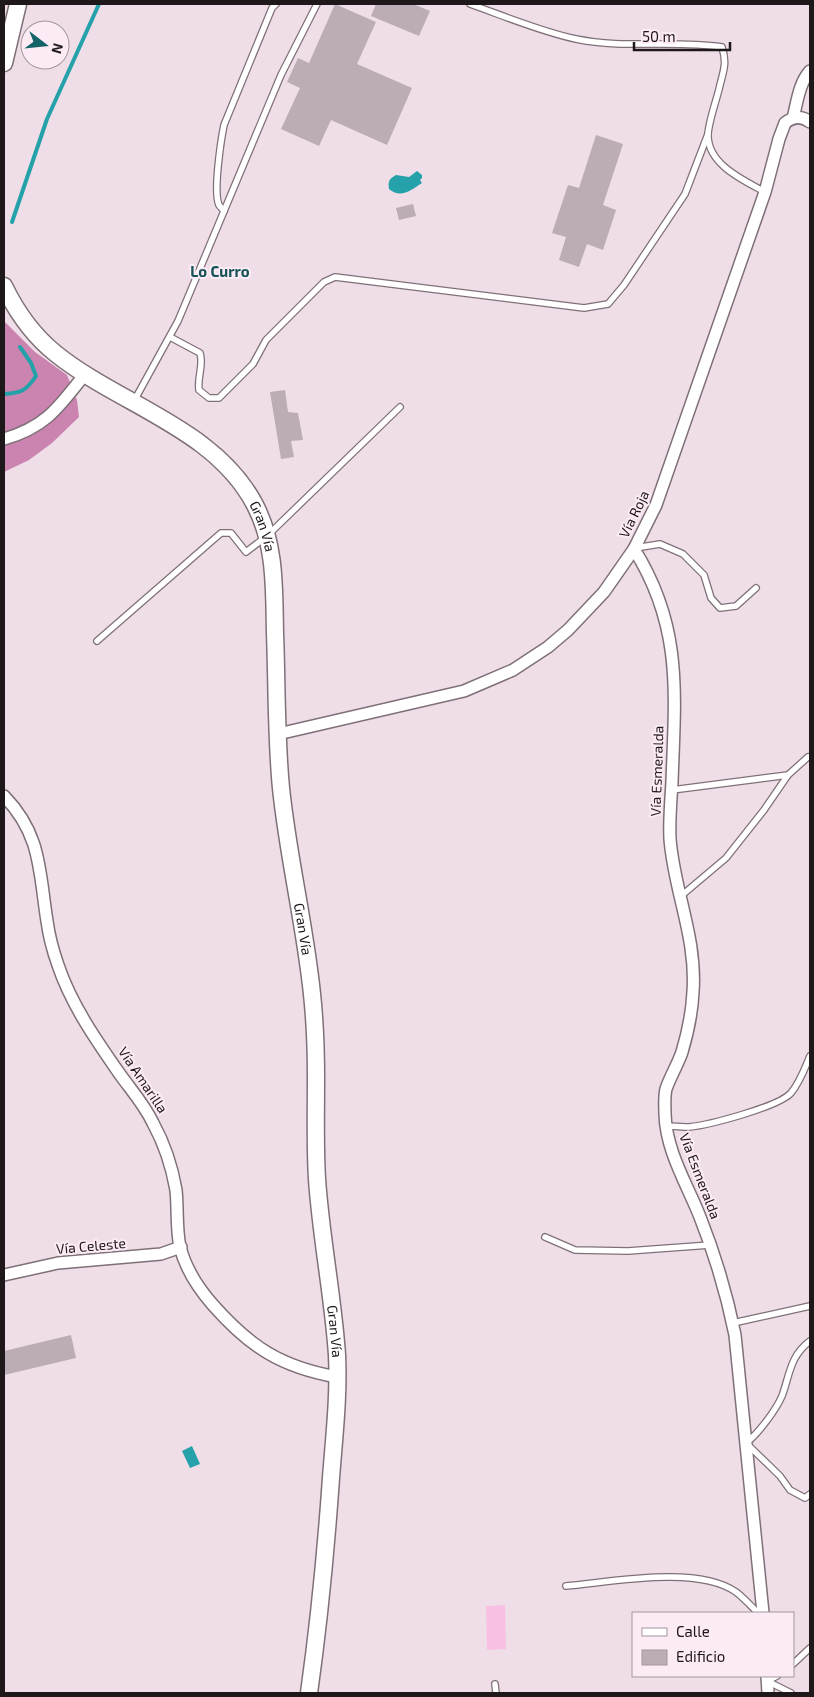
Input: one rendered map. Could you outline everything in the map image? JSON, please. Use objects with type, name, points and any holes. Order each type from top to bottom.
[{"type":"main road","points":[[4,63],[18,4]]},
{"type":"main road","name":"Gran Vía","points":[[4,286],[19,313],[40,339],[54,352],[85,374],[196,441],[223,462],[250,496],[262,519],[267,536],[274,572],[281,786],[288,847],[306,948],[312,996],[316,1074],[317,1181],[337,1377],[322,1588],[309,1693]]},
{"type":"street","points":[[809,117],[793,118],[801,88],[810,71]]},
{"type":"street","name":"Vía Roja","points":[[278,734],[464,691],[513,670],[548,647],[568,630],[604,592],[634,549],[666,482],[765,192],[778,139],[785,123],[793,118]]},
{"type":"street","points":[[4,439],[26,431],[47,419],[55,412],[85,374]]},
{"type":"street","name":"Vía Esmeralda","points":[[634,549],[658,595],[670,634],[674,717],[670,837],[692,948],[693,991],[691,1012],[684,1045],[675,1071],[666,1089],[666,1126],[672,1152],[710,1245],[736,1335],[763,1612]]},
{"type":"street","name":"Vía Amarilla","points":[[4,796],[25,824],[37,852],[42,874],[50,938],[67,988],[78,1009],[120,1074],[144,1106],[162,1141],[173,1174],[176,1191],[180,1247],[196,1284],[223,1318],[246,1339],[287,1364],[337,1377]]},
{"type":"street","name":"Vía Celeste","points":[[4,1275],[58,1263],[161,1254],[180,1247]]},
{"type":"street","points":[[768,1693],[770,1677]]},
{"type":"lane","points":[[224,211],[219,205],[217,195],[220,142],[224,125],[272,8],[276,4]]},
{"type":"lane","points":[[133,402],[170,337],[281,75],[317,4]]},
{"type":"lane","points":[[170,337],[200,353],[202,361],[197,380],[199,390],[209,398],[219,398],[253,364],[266,340],[324,282],[335,277],[584,308],[608,304],[624,284],[685,194],[708,134],[726,61],[722,47],[707,45],[628,44],[576,39],[470,4]]},
{"type":"lane","points":[[708,134],[711,148],[726,168],[739,178],[765,192]]},
{"type":"lane","points":[[97,641],[220,532],[231,533],[246,552],[267,536],[400,406]]},
{"type":"lane","points":[[634,549],[660,544],[684,554],[704,575],[711,598],[720,608],[736,606],[756,588]]},
{"type":"lane","points":[[681,896],[726,858],[764,810],[788,774],[808,757]]},
{"type":"lane","points":[[672,790],[788,774]]},
{"type":"lane","points":[[666,1126],[689,1127],[768,1106],[790,1094],[803,1074],[810,1056]]},
{"type":"lane","points":[[545,1237],[575,1250],[628,1251],[710,1245]]},
{"type":"lane","points":[[733,1323],[810,1306]]},
{"type":"lane","points":[[810,1341],[800,1349],[787,1376],[781,1398],[754,1437],[746,1443],[780,1476],[790,1490],[804,1498],[810,1494]]},
{"type":"lane","points":[[566,1586],[668,1576],[712,1581],[736,1592],[757,1612]]},
{"type":"lane","points":[[794,1663],[810,1648]]},
{"type":"lane","points":[[770,1677],[791,1693]]},
{"type":"lane","points":[[495,1684],[496,1693]]},
{"type":"shaded area","points":[[4,321],[35,352],[67,375],[77,400],[79,417],[52,443],[29,460],[4,472]]},
{"type":"shaded area","points":[[505,1605],[506,1649],[487,1650],[486,1606]]},
{"type":"water","points":[[417,171],[422,175],[420,180],[422,183],[402,193],[393,192],[389,189],[390,180],[394,176],[409,177]]},
{"type":"water","points":[[192,1446],[200,1464],[190,1468],[182,1451]]},
{"type":"building","points":[[335,4],[376,22],[357,64],[412,88],[387,145],[331,120],[319,146],[281,129],[300,88],[287,82],[298,58],[309,63]]},
{"type":"building","points":[[376,4],[413,4],[430,11],[419,36],[371,16]]},
{"type":"building","points":[[596,135],[623,144],[603,205],[616,210],[603,250],[587,244],[579,267],[559,260],[566,237],[552,233],[568,185],[579,188]]},
{"type":"building","points":[[413,204],[416,216],[399,220],[396,208]]},
{"type":"building","points":[[285,390],[288,412],[298,413],[303,440],[291,441],[294,457],[281,459],[270,392]]},
{"type":"building","points":[[71,1335],[76,1358],[4,1375],[4,1351]]},
{"type":"waterway","points":[[12,222],[47,119],[99,4]]},
{"type":"waterway","points":[[4,394],[23,390],[36,376],[31,363],[20,347]]},
{"type":"district","name":"Lo Curro","points":[[220,272]]}]
